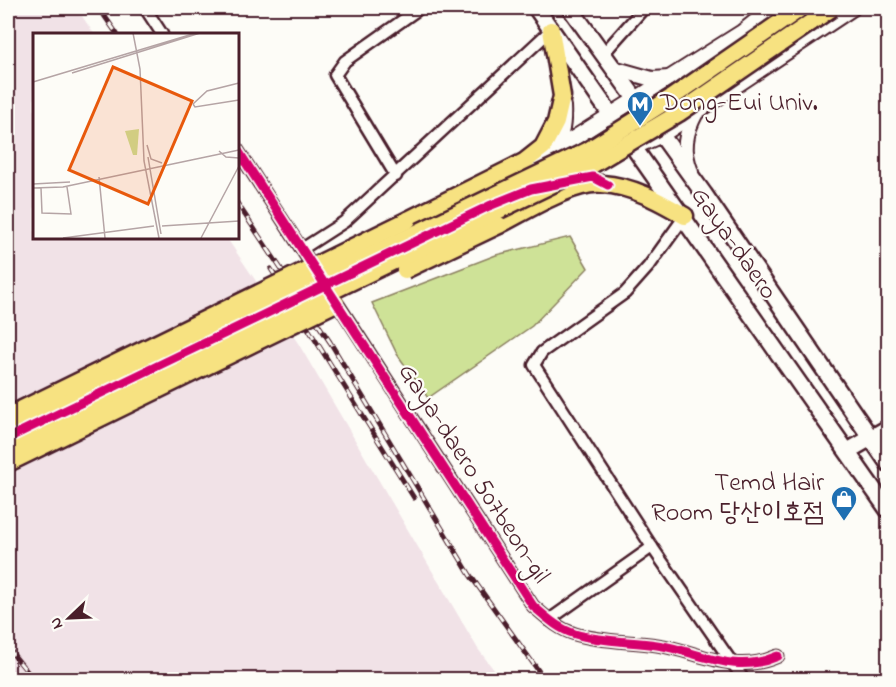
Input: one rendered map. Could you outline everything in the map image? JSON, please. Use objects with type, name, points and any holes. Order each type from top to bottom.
[{"type":"highway","points":[[8,430],[586,151],[671,98],[801,8]]},
{"type":"highway","points":[[8,448],[592,165],[679,113],[832,8]]},
{"type":"highway","points":[[8,416],[524,162],[543,147],[556,122],[562,96],[550,27]]},
{"type":"highway","points":[[8,463],[568,191],[600,183],[631,189],[685,216]]},
{"type":"main road","name":"Gaya-daero","points":[[536,8],[685,216],[888,510]]},
{"type":"main road","name":"Gaya-daero","points":[[570,8],[696,182],[888,463]]},
{"type":"main road","points":[[550,27],[565,38],[576,36],[570,8]]},
{"type":"main road","points":[[848,452],[888,428]]},
{"type":"street","points":[[145,8],[161,33]]},
{"type":"street","points":[[396,176],[335,75],[345,61],[420,8]]},
{"type":"street","points":[[603,54],[644,8]]},
{"type":"street","points":[[772,8],[742,32],[555,150],[489,206],[662,135],[852,8]]},
{"type":"street","points":[[302,249],[344,222],[396,176],[550,27]]},
{"type":"street","points":[[613,68],[652,79],[672,77]]},
{"type":"street","points":[[555,150],[565,128],[562,96]]},
{"type":"street","points":[[696,113],[688,127],[685,147],[687,161],[696,182]]},
{"type":"street","name":"Gaya-daero 507beon-gil","points":[[238,151],[533,606],[549,620],[576,635],[660,645],[718,663],[759,661],[778,656]]},
{"type":"street","points":[[531,189],[593,177],[608,185]]},
{"type":"street","points":[[685,216],[649,266],[625,292],[542,352],[534,365],[652,547],[744,680]]},
{"type":"street","points":[[549,620],[652,547]]},
{"type":"shaded area","points":[[8,8],[42,8],[82,16],[93,33],[33,33],[33,238],[227,238],[298,343],[478,649],[501,679],[8,679]]},
{"type":"green space","points":[[570,237],[588,268],[532,326],[428,398],[397,354],[372,303],[496,255]]},
{"type":"railway","points":[[99,8],[116,33]]},
{"type":"railway","points":[[238,204],[330,342],[470,575],[545,680]]},
{"type":"railway","points":[[271,269],[414,498]]},
{"type":"railway","points":[[8,648],[34,680]]},
{"type":"cycle path","points":[[238,151],[533,606],[563,629],[585,637],[657,645],[731,663],[761,662],[778,656]]},
{"type":"cycle path","points":[[8,438],[489,206],[531,189],[593,177],[608,185]]},
{"type":"place","name":"Dong-Eui Univ.","points":[[640,127]]},
{"type":"place","name":"Temd Hair Room 당산이호점","points":[[844,522]]}]
